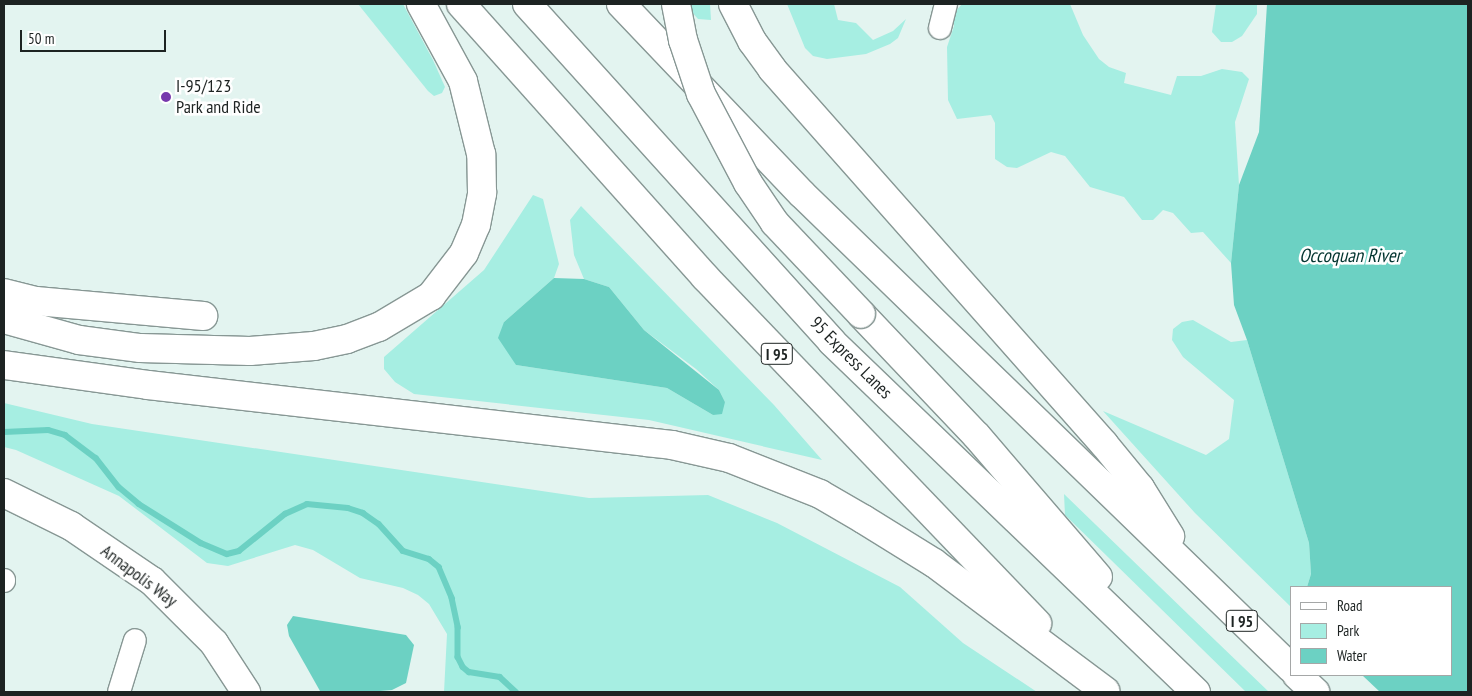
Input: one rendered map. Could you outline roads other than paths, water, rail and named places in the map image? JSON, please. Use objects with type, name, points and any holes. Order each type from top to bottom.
[{"type":"main road","points":[[4,319],[79,340],[140,348],[250,352],[314,346],[347,339],[379,327],[431,296],[464,253],[476,225],[482,193],[481,154],[463,81],[421,4]]},
{"type":"main road","name":"I 95","points":[[461,4],[732,306],[1105,692]]},
{"type":"main road","name":"95 Express Lanes","points":[[527,4],[832,342],[1193,689]]},
{"type":"main road","name":"I 95","points":[[621,4],[795,187],[1290,667]]},
{"type":"main road","points":[[676,4],[683,40],[701,94],[748,183],[775,223],[976,435],[1193,689]]},
{"type":"main road","points":[[734,4],[752,41],[772,69],[1122,465],[1194,573]]},
{"type":"main road","points":[[4,293],[36,301],[203,316]]},
{"type":"main road","points":[[4,365],[148,385],[672,445],[729,458],[820,494],[934,563],[1105,692]]},
{"type":"main road","name":"Annapolis Way","points":[[4,493],[71,526],[152,581],[214,643],[246,692]]},
{"type":"main road","points":[[1299,676],[1315,692]]},
{"type":"street","points":[[940,28],[946,4]]},
{"type":"street","points":[[119,692],[135,640]]},
{"type":"water","name":"Occoquan River","points":[[1267,4],[1468,4],[1468,692],[1288,692],[1291,676],[1452,676],[1452,586],[1307,586],[1311,574],[1309,543],[1247,340],[1234,305],[1231,263],[1239,185],[1259,132]]},
{"type":"water","points":[[554,278],[584,279],[609,287],[644,330],[719,390],[725,402],[722,414],[713,415],[667,388],[516,365],[498,338],[504,322]]},
{"type":"water","points":[[293,616],[406,635],[414,645],[406,683],[392,690],[368,692],[320,691],[289,636],[287,625]]},
{"type":"waterway","points":[[4,432],[48,430],[65,435],[96,458],[119,487],[139,504],[201,543],[227,554],[239,551],[285,514],[307,504],[348,508],[363,513],[379,524],[403,551],[429,559],[439,567],[452,598],[458,627],[458,657],[463,667],[469,672],[500,677],[516,692]]},
{"type":"place","name":"I-95/123 Park and Ride","points":[[166,97]]}]
